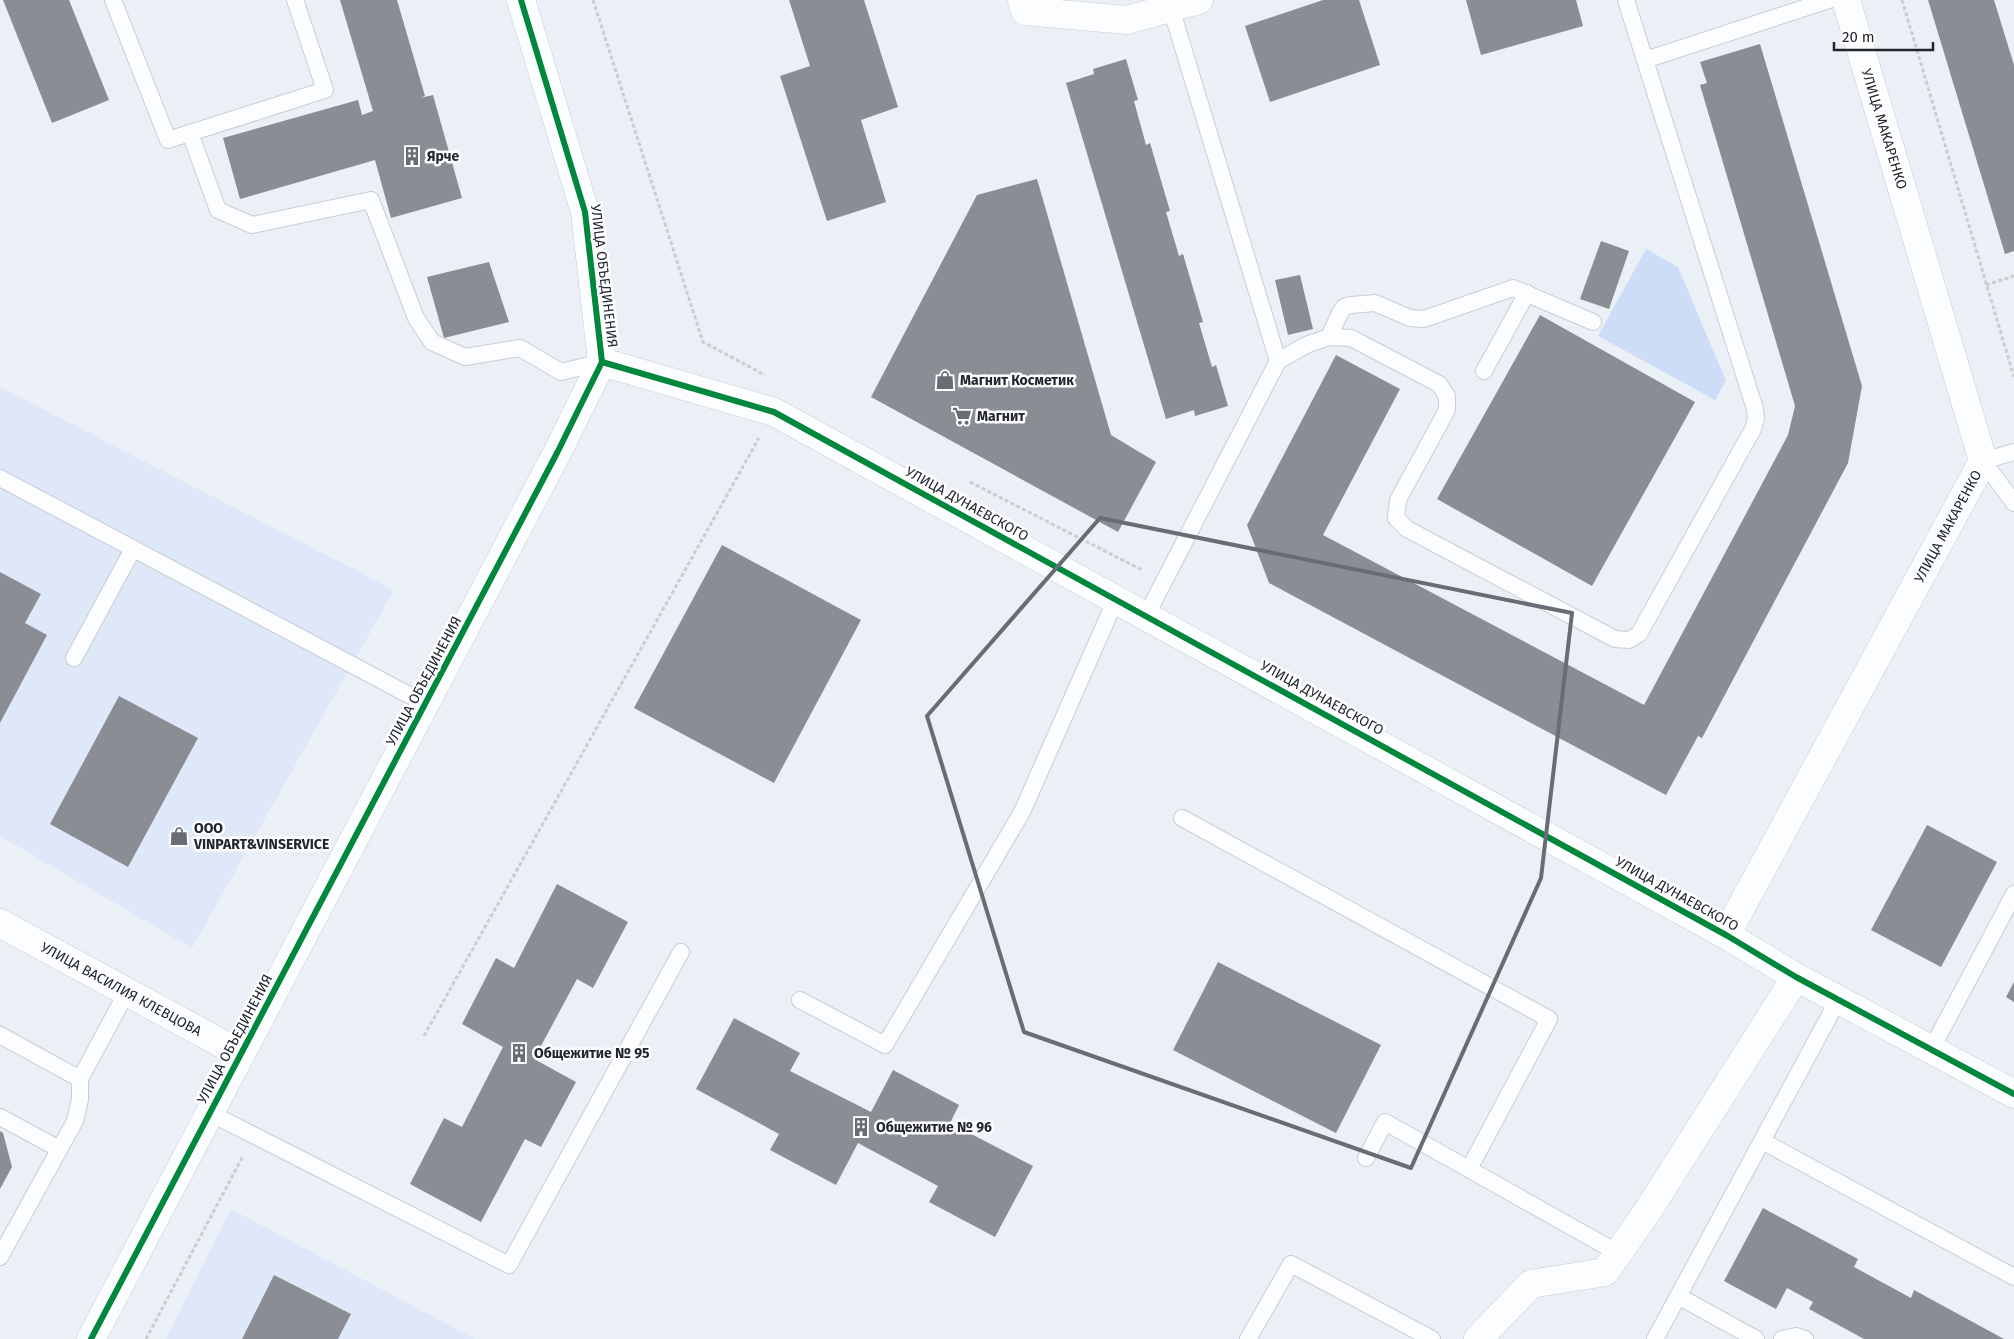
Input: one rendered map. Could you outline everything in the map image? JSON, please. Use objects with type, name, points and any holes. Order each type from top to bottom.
[{"type":"street","name":"УЛИЦА ОБЪЕДИНЕНИЯ","points":[[91,1339],[426,704],[557,453],[602,362],[585,212],[521,0]]},
{"type":"street","points":[[1022,0],[1025,12],[1127,20],[1199,0]]},
{"type":"street","name":"УЛИЦА МАКАРЕНКО","points":[[1726,935],[1983,461],[1846,0]]},
{"type":"street","name":"УЛИЦА ДУНАЕВСКОГО","points":[[602,362],[774,412],[1726,935],[1796,977],[2014,1094]]},
{"type":"street","name":"УЛИЦА ВАСИЛИЯ КЛЕВЦОВА","points":[[0,923],[241,1054]]},
{"type":"street","points":[[1478,1339],[1530,1284],[1605,1272],[1647,1212],[1796,977]]},
{"type":"lane","points":[[113,0],[168,140],[325,90],[296,0]]},
{"type":"lane","points":[[1146,616],[1278,361],[1306,345],[1329,337],[1351,338],[1438,384],[1447,396],[1447,410],[1398,500],[1396,518],[1407,529],[1615,639],[1629,640],[1639,634],[1756,419],[1755,409],[1626,0]]},
{"type":"lane","points":[[1644,60],[1830,0]]},
{"type":"lane","points":[[1171,8],[1278,361]]},
{"type":"lane","points":[[190,133],[218,210],[252,225],[371,200],[416,318],[432,342],[465,356],[520,348],[561,372],[602,362]]},
{"type":"lane","points":[[1329,337],[1344,307],[1351,305],[1375,303],[1410,318],[1424,319],[1508,289],[1518,289],[1593,322]]},
{"type":"lane","points":[[1484,371],[1527,293]]},
{"type":"lane","points":[[2014,452],[1983,461],[2014,503]]},
{"type":"lane","points":[[0,478],[426,704]]},
{"type":"lane","points":[[74,658],[133,549]]},
{"type":"lane","points":[[800,1000],[885,1045],[1022,812],[1116,599]]},
{"type":"lane","points":[[1182,818],[1549,1019],[1469,1169]]},
{"type":"lane","points":[[1931,1050],[2014,894]]},
{"type":"lane","points":[[210,1113],[509,1264],[681,952]]},
{"type":"lane","points":[[0,1257],[79,1110],[80,1079],[127,992]]},
{"type":"lane","points":[[1655,1339],[1838,1000]]},
{"type":"lane","points":[[0,1035],[80,1079]]},
{"type":"lane","points":[[0,1117],[59,1149]]},
{"type":"lane","points":[[1366,1158],[1385,1122],[1618,1253]]},
{"type":"lane","points":[[1762,1140],[2014,1278]]},
{"type":"lane","points":[[1248,1339],[1291,1264],[1432,1339]]},
{"type":"lane","points":[[1678,1296],[1756,1339]]},
{"type":"lane","points":[[1782,1339],[1796,1336],[1805,1339]]},
{"type":"path","points":[[593,0],[703,342],[770,378]]},
{"type":"path","points":[[1902,0],[2014,377]]},
{"type":"path","points":[[1986,285],[2014,276]]},
{"type":"path","points":[[424,1036],[774,412]]},
{"type":"path","points":[[962,477],[1163,581]]},
{"type":"path","points":[[146,1339],[254,1135]]},
{"type":"highlighted area","points":[[1100,518],[1572,613],[1541,878],[1411,1168],[1024,1032],[927,716]]},
{"type":"shaded area","points":[[1646,249],[1678,267],[1726,381],[1715,400],[1598,336]]},
{"type":"shaded area","points":[[0,387],[394,590],[192,948],[0,836]]},
{"type":"shaded area","points":[[231,1209],[475,1339],[166,1339]]},
{"type":"building","points":[[3,0],[69,0],[109,100],[52,123]]},
{"type":"building","points":[[340,0],[397,0],[425,96],[420,98],[433,95],[462,198],[391,218],[375,160],[240,199],[223,138],[358,100],[362,115],[373,111]]},
{"type":"building","points":[[789,0],[864,0],[898,107],[861,120],[886,202],[827,221],[780,76],[810,66]]},
{"type":"building","points":[[1323,0],[1359,0],[1380,65],[1270,102],[1245,26]]},
{"type":"building","points":[[1466,0],[1576,0],[1583,26],[1481,55]]},
{"type":"building","points":[[1928,0],[1994,0],[2014,65],[2014,251],[2005,254]]},
{"type":"building","points":[[1760,44],[1862,386],[1848,463],[1702,738],[1698,736],[1666,795],[1269,583],[1247,525],[1336,355],[1400,389],[1323,535],[1644,705],[1788,435],[1795,406],[1700,85],[1707,83],[1700,62]]},
{"type":"building","points":[[1126,59],[1138,100],[1134,101],[1146,145],[1150,143],[1170,211],[1166,212],[1179,256],[1183,254],[1203,322],[1199,323],[1212,367],[1216,365],[1228,406],[1195,416],[1194,410],[1166,419],[1066,83],[1094,74],[1093,69]]},
{"type":"building","points":[[1037,179],[1111,435],[1156,462],[1118,532],[871,397],[977,195]]},
{"type":"building","points":[[1601,241],[1629,251],[1609,309],[1580,299]]},
{"type":"building","points":[[489,262],[509,322],[444,338],[427,277]]},
{"type":"building","points":[[1300,275],[1313,329],[1288,335],[1275,280]]},
{"type":"building","points":[[1540,315],[1695,402],[1592,586],[1437,499]]},
{"type":"building","points":[[722,545],[861,620],[774,783],[634,708]]},
{"type":"building","points":[[0,572],[41,594],[25,623],[47,635],[0,723]]},
{"type":"building","points":[[119,696],[198,738],[128,867],[50,824]]},
{"type":"building","points":[[1927,825],[1997,862],[1941,967],[1871,930]]},
{"type":"building","name":"Общежитие № 95","points":[[557,884],[628,922],[593,988],[577,979],[534,1059],[576,1082],[541,1147],[525,1139],[481,1222],[410,1184],[444,1118],[462,1127],[503,1047],[462,1024],[496,958],[514,968]]},
{"type":"building","points":[[1218,962],[1381,1045],[1336,1133],[1173,1050]]},
{"type":"building","points":[[2014,982],[2014,1002],[2006,997]]},
{"type":"building","name":"Общежитие № 96","points":[[734,1018],[800,1053],[790,1071],[871,1112],[893,1070],[959,1105],[950,1123],[1033,1166],[995,1237],[929,1202],[938,1186],[858,1143],[836,1185],[770,1150],[779,1134],[696,1089]]},
{"type":"building","points":[[0,1131],[3,1133],[12,1167],[0,1189]]},
{"type":"building","points":[[1763,1208],[1858,1259],[1854,1267],[1911,1298],[1914,1290],[2004,1339],[1864,1339],[1809,1309],[1813,1302],[1787,1288],[1776,1309],[1724,1281]]},
{"type":"building","points":[[274,1275],[351,1314],[338,1339],[242,1339]]},
{"type":"cycle path","points":[[91,1339],[557,453],[602,362],[585,212],[521,0]]},
{"type":"cycle path","points":[[602,362],[774,412],[1726,935],[1796,977],[2014,1094]]},
{"type":"place","name":"Ярче","points":[[412,156]]},
{"type":"place","name":"Магнит Косметик","points":[[945,380]]},
{"type":"place","name":"Магнит","points":[[962,416]]},
{"type":"place","name":"ООО VINPART&VINSERVICE","points":[[179,836]]},
{"type":"place","name":"Общежитие № 95","points":[[519,1053]]},
{"type":"place","name":"Общежитие № 96","points":[[861,1127]]}]
